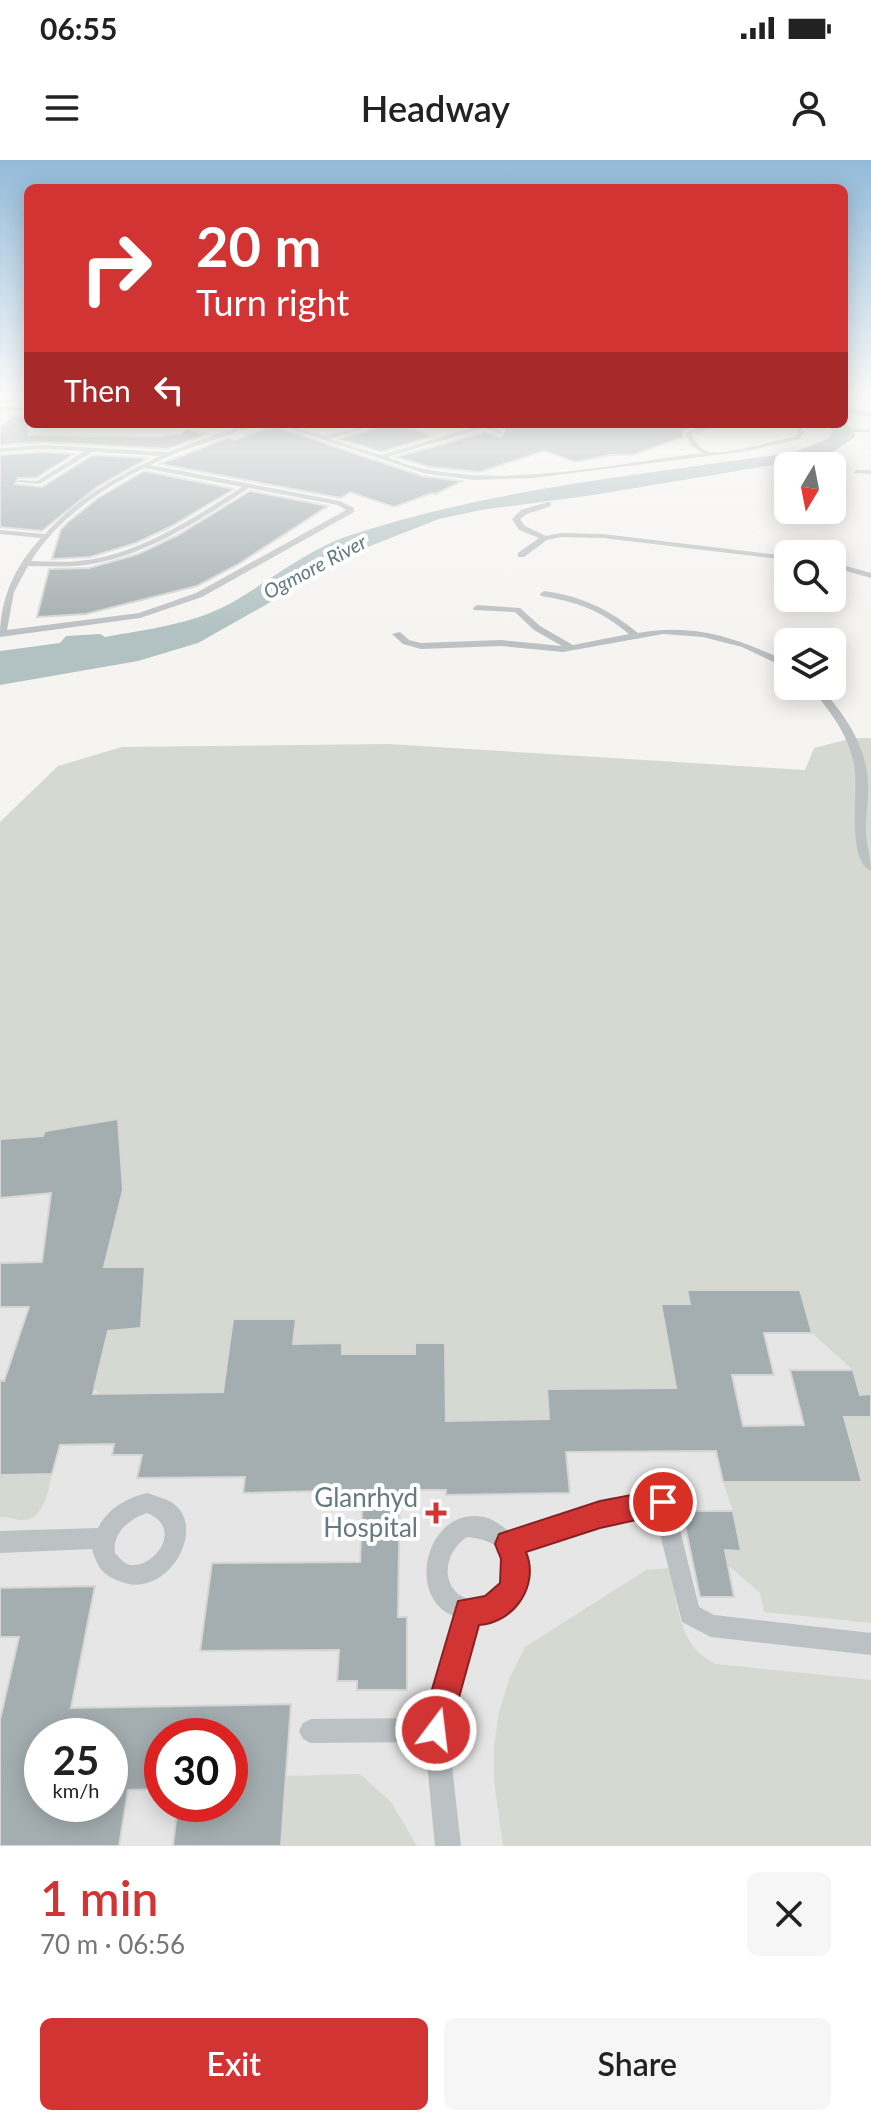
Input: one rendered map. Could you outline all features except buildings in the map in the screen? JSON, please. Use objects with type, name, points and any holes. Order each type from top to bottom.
[{"type":"street","points":[[20,482],[38,483],[54,473]]},
{"type":"street","points":[[132,473],[86,500],[54,524],[44,536],[25,563],[8,603],[1,633],[140,615],[199,595],[351,510],[340,503],[180,473]]},
{"type":"street","points":[[431,473],[474,478],[559,473]]},
{"type":"street","points":[[25,563],[58,564],[104,559],[185,524],[249,485]]},
{"type":"street","points":[[545,538],[522,528],[516,519],[524,512],[548,504]]},
{"type":"street","points":[[0,532],[44,536]]},
{"type":"street","points":[[521,555],[545,538],[561,535],[603,536],[774,556]]},
{"type":"street","points":[[846,568],[871,576]]},
{"type":"street","points":[[544,594],[592,604],[640,634]]},
{"type":"street","points":[[477,608],[517,610],[537,628],[572,648]]},
{"type":"street","points":[[397,634],[406,642],[421,646],[501,643],[572,648],[663,631],[721,638],[774,659]]},
{"type":"street","points":[[826,700],[853,738],[862,775],[861,846],[871,867]]},
{"type":"street","points":[[509,1544],[600,1515],[663,1502],[690,1614],[711,1626],[871,1644]]},
{"type":"street","points":[[467,1526],[482,1526],[497,1532],[509,1544],[516,1567],[511,1592],[500,1604],[485,1610],[469,1611],[453,1604],[442,1591],[436,1576],[436,1559],[441,1544],[452,1532],[467,1526]]},
{"type":"street","points":[[0,1542],[105,1538]]},
{"type":"street","points":[[448,1846],[436,1730],[469,1611]]},
{"type":"street","points":[[311,1731],[436,1730]]},
{"type":"shaded area","points":[[853,738],[871,738],[871,1394],[860,1395],[853,1370],[812,1333],[799,1290],[688,1290],[690,1304],[661,1305],[676,1388],[547,1389],[549,1420],[445,1421],[445,1343],[415,1343],[415,1354],[342,1354],[342,1343],[293,1344],[295,1319],[234,1319],[256,1392],[191,1392],[186,1421],[167,1393],[100,1394],[94,1389],[104,1346],[89,1332],[141,1327],[145,1267],[104,1267],[123,1190],[118,1120],[45,1131],[43,1136],[0,1139],[0,822],[58,766],[122,747],[389,744],[805,770],[814,748]]},
{"type":"shaded area","name":"Glanrhyd Hospital","points":[[0,1048],[871,1290],[871,1846],[0,1846]]},
{"type":"shaded area","points":[[844,1417],[871,1417],[871,1623],[764,1612],[760,1593],[728,1565],[725,1550],[741,1550],[723,1482],[862,1482]]},
{"type":"shaded area","points":[[52,1474],[44,1504],[35,1516],[20,1520],[0,1517],[0,1475]]},
{"type":"shaded area","points":[[670,1568],[682,1624],[703,1657],[716,1664],[871,1680],[871,1846],[503,1846],[494,1781],[494,1745],[499,1712],[510,1677],[525,1647],[646,1570]]},
{"type":"shaded area","points":[[360,1774],[391,1802],[417,1846],[281,1846],[286,1776]]},
{"type":"water","name":"Ogmore River","points":[[651,473],[727,473],[439,519],[370,546],[198,643],[138,661],[0,685],[0,651],[60,643],[66,636],[100,634],[105,637],[203,616],[233,602],[292,564],[338,540],[408,518],[518,493]]},
{"type":"place","name":"Glanrhyd Hospital","points":[[436,1513]]},
{"type":"route","points":[[436,1730],[469,1611],[485,1610],[500,1604],[511,1592],[516,1575],[515,1559],[509,1544],[600,1515],[663,1502]]}]
